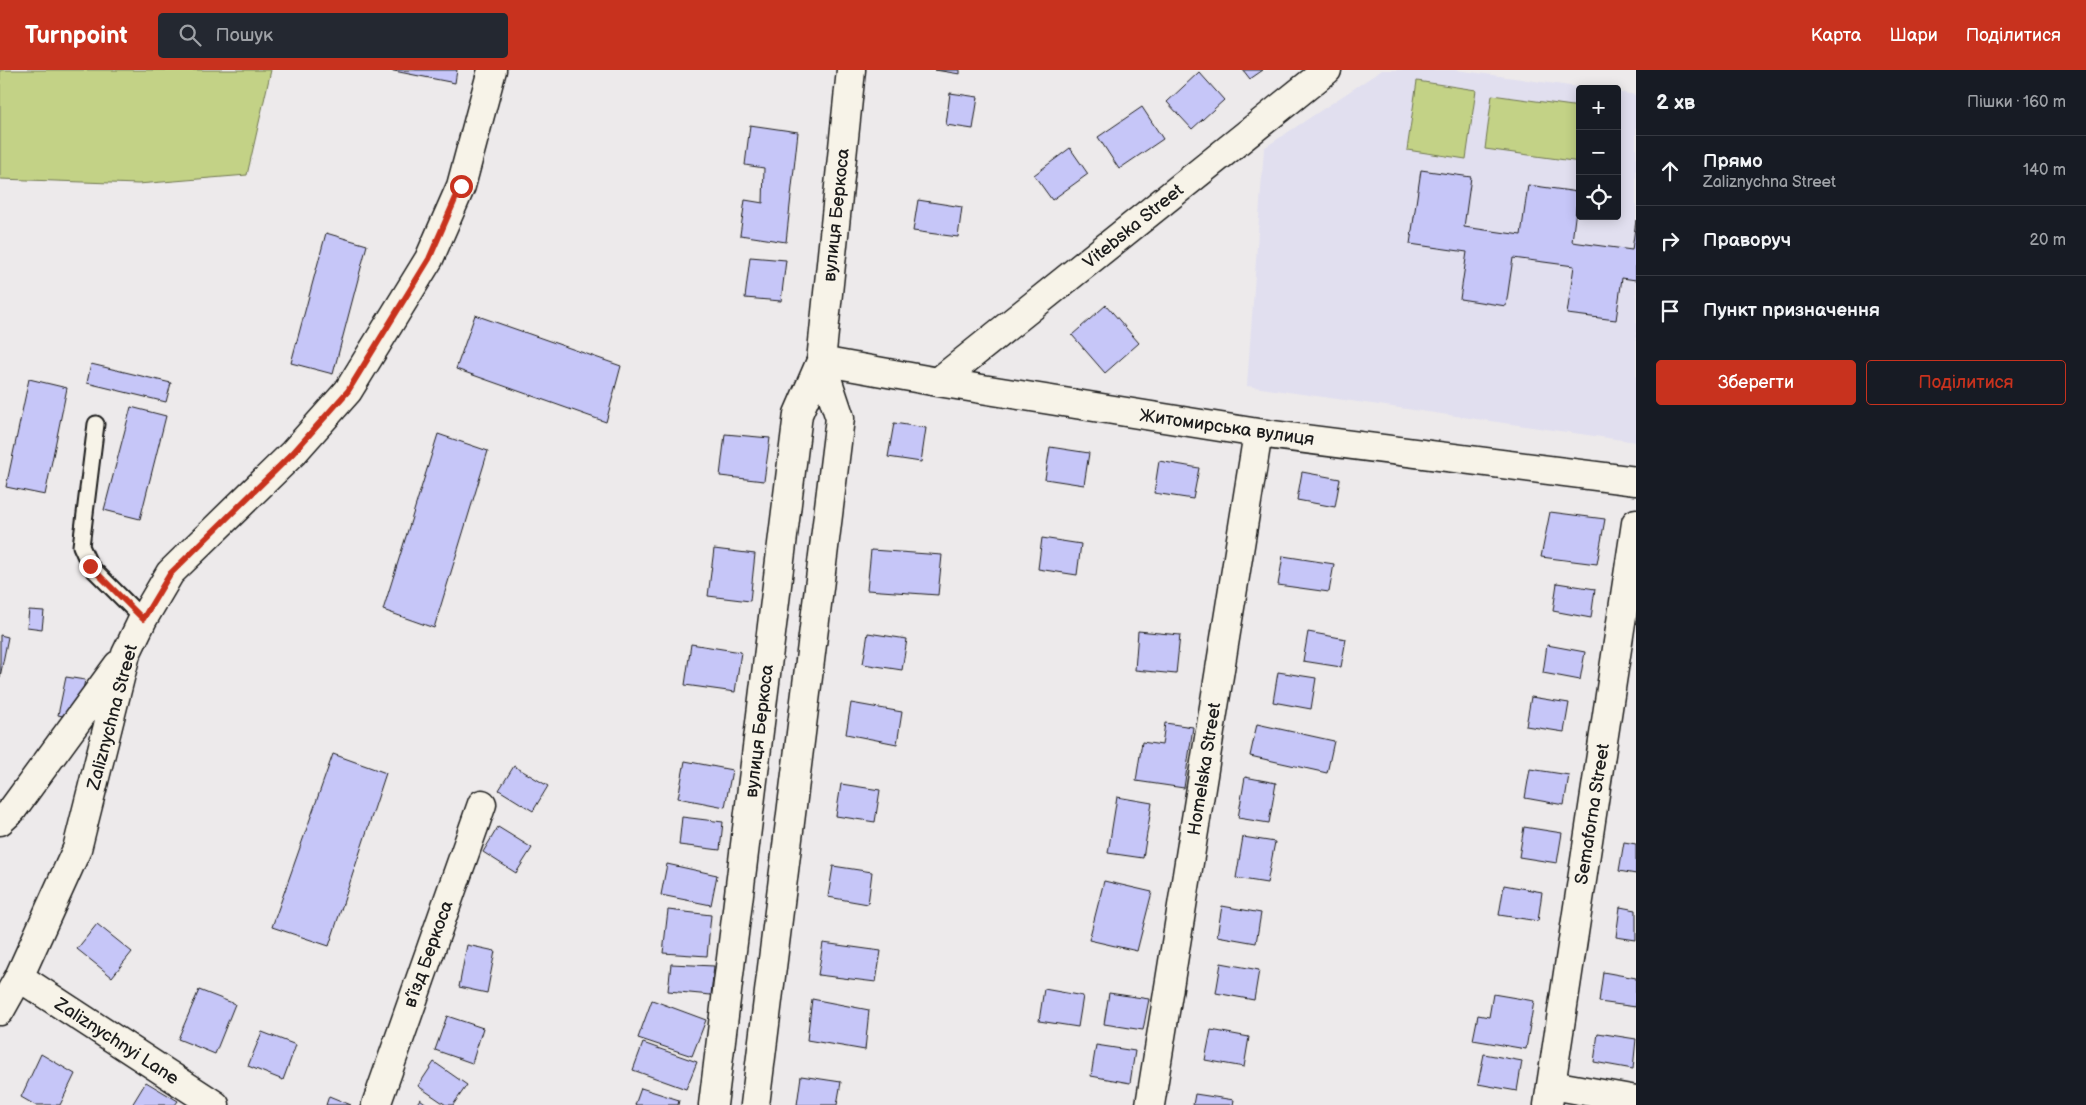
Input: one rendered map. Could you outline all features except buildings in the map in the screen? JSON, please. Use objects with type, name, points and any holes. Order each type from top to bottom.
[{"type":"street","name":"Zaliznychna Street","points":[[0,1011],[19,977],[77,848],[126,654],[143,619],[170,574],[293,453],[348,391],[429,259],[461,186],[492,70]]},
{"type":"street","name":"вулиця Беркоса","points":[[713,1105],[798,414],[820,361],[850,70]]},
{"type":"street","name":"Vitebska Street","points":[[938,382],[1327,70]]},
{"type":"street","name":"вулиця Беркоса","points":[[755,1105],[840,418],[820,361]]},
{"type":"street","name":"Житомирська вулиця","points":[[820,361],[938,382],[1258,433],[1636,481]]},
{"type":"street","name":"Homelska Street","points":[[1150,1105],[1258,433]]},
{"type":"street","name":"Semaforna Street","points":[[1550,1095],[1636,523]]},
{"type":"street","points":[[0,821],[12,810],[126,654]]},
{"type":"street","name":"в’їзд Беркоса","points":[[376,1105],[482,804]]},
{"type":"street","name":"Zaliznychnyi Lane","points":[[19,977],[215,1105]]},
{"type":"street","points":[[1550,1095],[1636,1100]]},
{"type":"lane","points":[[96,424],[81,546],[90,566],[143,619]]},
{"type":"shaded area","points":[[1382,70],[1456,70],[1576,87],[1576,220],[1621,220],[1621,93],[1636,95],[1636,442],[1247,386],[1264,148]]},
{"type":"green space","points":[[0,70],[271,70],[247,175],[138,184],[0,179]]},
{"type":"green space","points":[[1417,81],[1476,90],[1466,159],[1407,150]]},
{"type":"green space","points":[[1492,95],[1576,106],[1576,161],[1485,149]]},
{"type":"route","points":[[90,566],[143,619],[170,574],[293,453],[348,391],[429,259],[461,186]]}]
